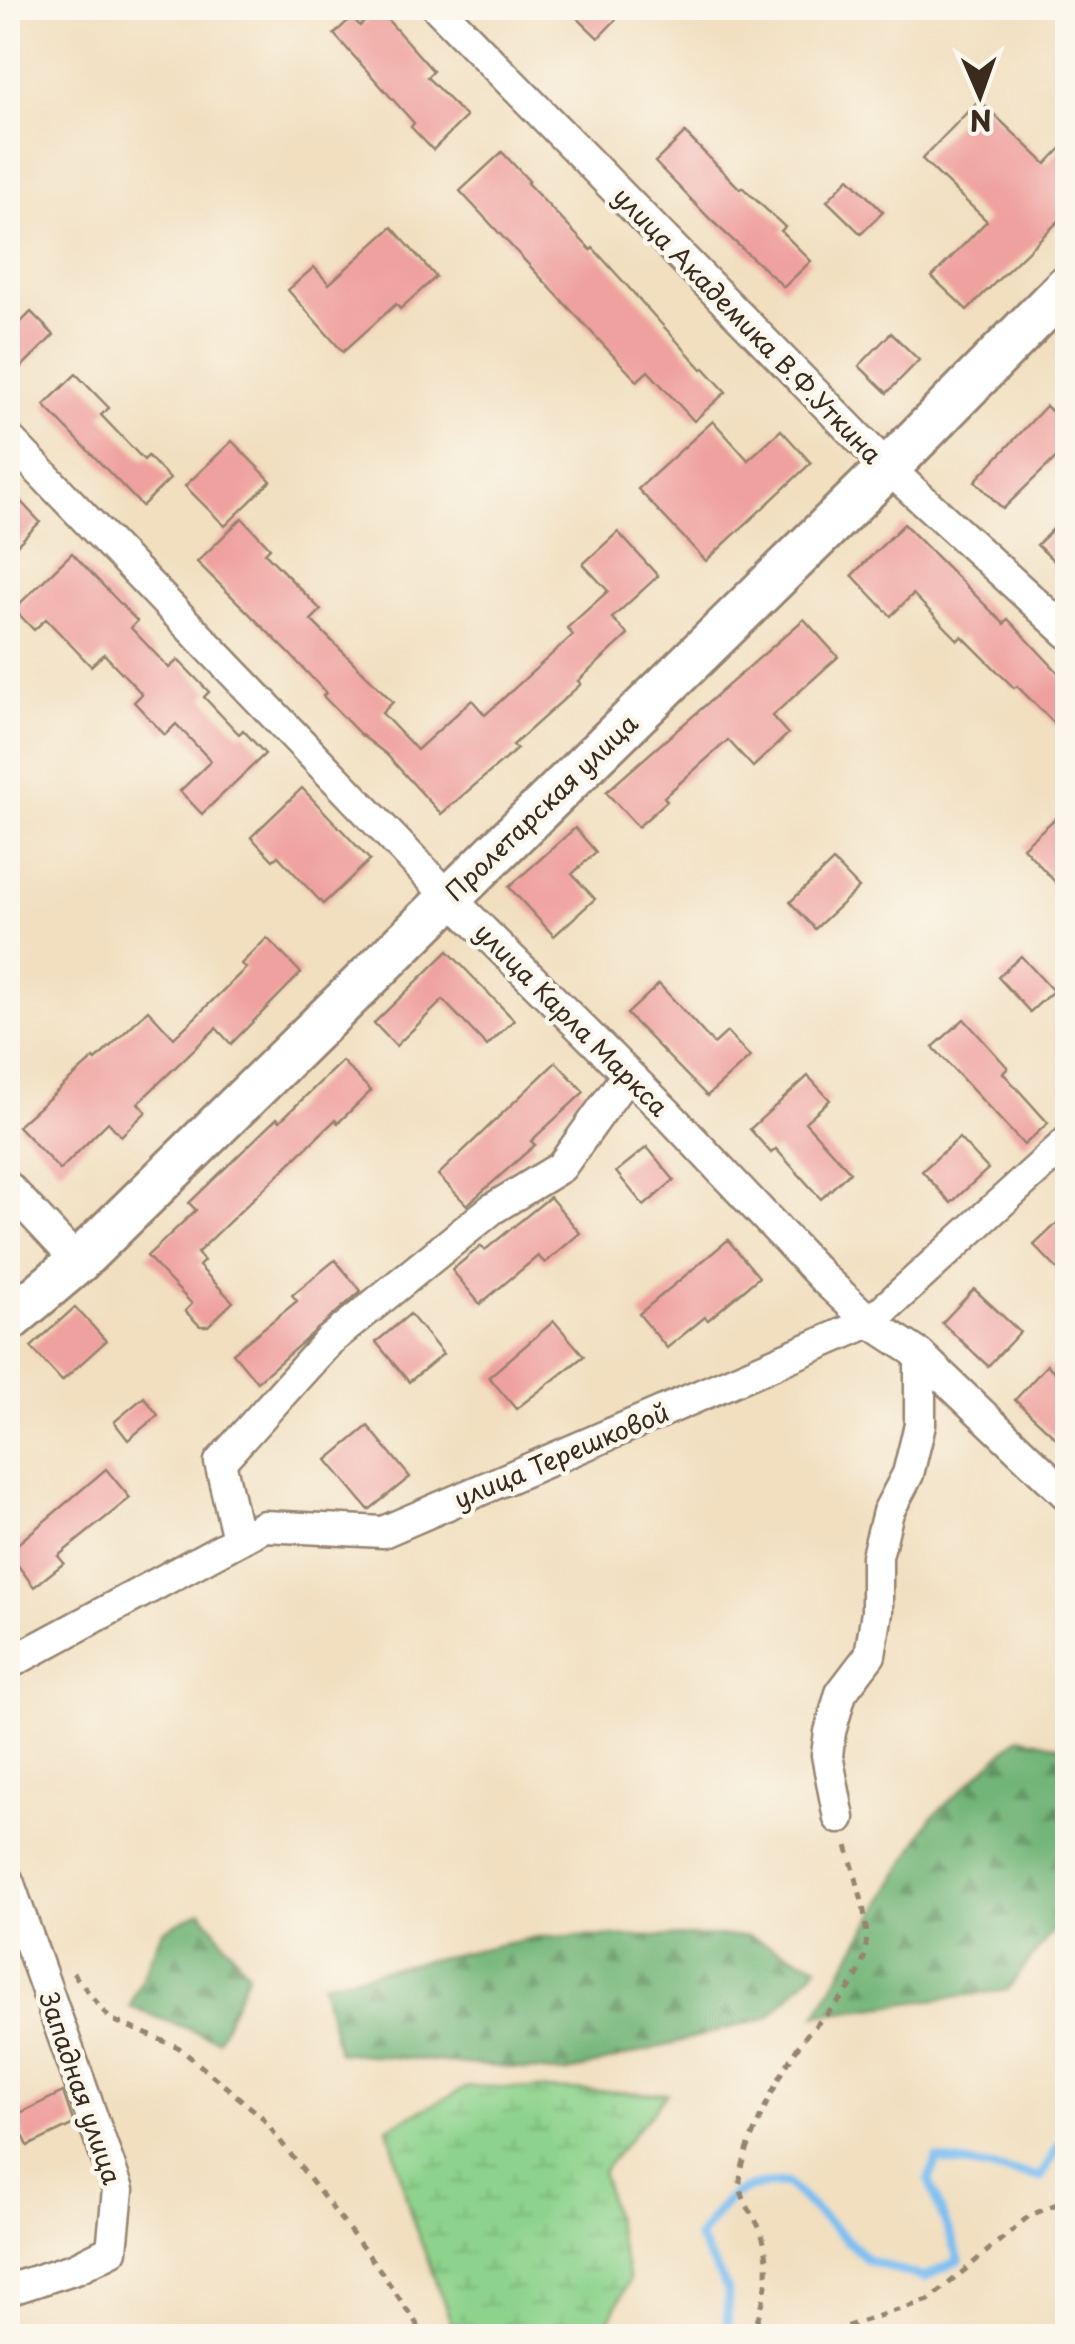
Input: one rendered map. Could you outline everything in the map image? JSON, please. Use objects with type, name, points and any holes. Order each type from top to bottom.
[{"type":"main road","name":"Пролетарская улица","points":[[8,1321],[78,1262],[888,468],[1068,285]]},
{"type":"street","name":"улица Академика В.Ф.Уткина","points":[[438,8],[888,468],[1068,633]]},
{"type":"street","name":"улица Карла Маркса","points":[[8,438],[449,897],[668,1114],[824,1280],[870,1322],[920,1355],[1068,1496]]},
{"type":"street","points":[[238,1539],[220,1462],[329,1341],[492,1208],[562,1167],[627,1075]]},
{"type":"street","name":"улица Терешковой","points":[[8,1664],[264,1526],[383,1532],[870,1322],[1068,1142]]},
{"type":"street","points":[[8,1188],[78,1262]]},
{"type":"street","points":[[839,1818],[827,1755],[830,1732],[840,1693],[870,1655],[877,1612],[877,1556],[888,1512],[908,1474],[920,1425],[920,1355]]},
{"type":"street","name":"Западная улица","points":[[8,1880],[118,2190],[112,2250],[76,2268],[8,2290]]},
{"type":"path","points":[[751,2336],[765,2298],[767,2256],[740,2184],[759,2115],[786,2066],[810,2032],[828,2017],[864,1963],[864,1920],[839,1818]]},
{"type":"path","points":[[74,1973],[110,2019],[178,2046],[261,2116],[380,2270],[425,2336]]},
{"type":"path","points":[[816,2336],[929,2300],[1029,2216],[1068,2199]]},
{"type":"green space","points":[[1019,1737],[1067,1748],[1067,1912],[1007,1990],[816,2015],[931,1818]]},
{"type":"green space","points":[[201,1911],[248,1973],[218,2040],[130,2007],[162,1931]]},
{"type":"green space","points":[[747,1936],[818,1966],[769,2017],[565,2073],[338,2052],[322,1983],[537,1937]]},
{"type":"green space","points":[[470,2086],[667,2094],[602,2172],[629,2280],[602,2336],[456,2336],[411,2215],[388,2127]]},
{"type":"building","points":[[567,8],[627,8],[598,38]]},
{"type":"building","points":[[378,9],[433,71],[427,77],[466,117],[433,150],[411,127],[414,123],[334,34],[352,17],[360,26]]},
{"type":"building","points":[[979,100],[1046,164],[1068,141],[1068,212],[967,310],[932,277],[987,221],[922,159]]},
{"type":"building","points":[[685,133],[740,189],[785,227],[781,231],[811,261],[784,287],[655,162]]},
{"type":"building","points":[[502,152],[726,392],[694,421],[648,371],[637,381],[460,191]]},
{"type":"building","points":[[849,178],[883,212],[861,234],[827,201]]},
{"type":"building","points":[[392,227],[436,277],[400,309],[396,304],[343,352],[288,290],[314,267],[329,284]]},
{"type":"building","points":[[31,312],[54,335],[8,380],[8,335]]},
{"type":"building","points":[[891,333],[919,360],[887,393],[859,366]]},
{"type":"building","points":[[76,374],[109,408],[101,415],[144,460],[148,456],[170,479],[142,506],[44,405]]},
{"type":"building","points":[[1046,406],[1068,427],[1068,446],[1003,509],[975,481]]},
{"type":"building","points":[[713,421],[748,460],[781,430],[811,463],[706,561],[638,489]]},
{"type":"building","points":[[232,441],[271,481],[225,526],[185,486]]},
{"type":"building","points":[[8,488],[40,522],[8,554]]},
{"type":"building","points":[[1068,514],[1068,574],[1037,545]]},
{"type":"building","points":[[242,518],[270,548],[265,553],[321,610],[311,620],[393,702],[382,713],[417,750],[472,700],[485,715],[573,635],[567,628],[608,591],[583,564],[618,532],[658,576],[612,618],[628,635],[513,745],[517,749],[441,814],[197,562]]},
{"type":"building","points":[[904,524],[1004,624],[1008,619],[1068,683],[1068,737],[962,636],[958,640],[913,594],[891,616],[852,575]]},
{"type":"building","points":[[72,553],[137,621],[131,628],[169,668],[178,660],[209,692],[204,697],[239,734],[243,730],[265,754],[202,814],[180,791],[211,761],[176,724],[165,735],[134,702],[142,694],[104,654],[91,666],[46,619],[34,630],[14,609]]},
{"type":"building","points":[[804,619],[838,657],[772,716],[788,734],[753,767],[728,740],[664,797],[667,801],[638,827],[606,792]]},
{"type":"building","points":[[302,788],[370,860],[323,904],[278,856],[273,860],[251,837]]},
{"type":"building","points":[[1068,807],[1068,896],[1023,847]]},
{"type":"building","points":[[575,828],[596,852],[572,874],[595,899],[554,936],[509,887]]},
{"type":"building","points":[[833,861],[859,888],[815,929],[790,902]]},
{"type":"building","points":[[267,938],[301,973],[231,1044],[216,1028],[138,1103],[146,1112],[121,1136],[108,1122],[60,1170],[18,1126],[148,1010],[174,1038],[246,968],[241,964]]},
{"type":"building","points":[[448,951],[514,1020],[487,1046],[443,1000],[396,1046],[374,1023]]},
{"type":"building","points":[[1021,956],[1053,991],[1030,1012],[998,977]]},
{"type":"building","points":[[659,984],[714,1044],[727,1032],[750,1057],[707,1096],[627,1014]]},
{"type":"building","points":[[964,1019],[1008,1068],[1003,1073],[1048,1123],[1024,1145],[933,1047]]},
{"type":"building","points":[[342,1061],[371,1091],[338,1123],[335,1120],[197,1253],[204,1261],[199,1266],[233,1302],[208,1326],[200,1326],[185,1311],[192,1304],[147,1256],[196,1210],[189,1203]]},
{"type":"building","points":[[556,1062],[584,1092],[531,1141],[535,1145],[467,1205],[438,1175]]},
{"type":"building","points":[[808,1076],[830,1100],[805,1122],[850,1172],[821,1199],[776,1149],[771,1153],[750,1129]]},
{"type":"building","points":[[959,1138],[988,1169],[951,1203],[922,1171]]},
{"type":"building","points":[[647,1147],[674,1180],[644,1206],[616,1172]]},
{"type":"building","points":[[550,1197],[580,1233],[545,1263],[538,1256],[480,1304],[452,1270],[481,1246],[485,1250]]},
{"type":"building","points":[[1068,1213],[1068,1280],[1034,1245]]},
{"type":"building","points":[[728,1240],[759,1277],[667,1348],[639,1314]]},
{"type":"building","points":[[335,1260],[361,1291],[257,1382],[233,1353],[297,1301],[292,1295]]},
{"type":"building","points":[[974,1289],[1020,1332],[988,1366],[942,1323]]},
{"type":"building","points":[[75,1307],[106,1341],[62,1381],[31,1347]]},
{"type":"building","points":[[410,1314],[443,1354],[409,1382],[376,1342]]},
{"type":"building","points":[[554,1321],[584,1356],[516,1409],[489,1377]]},
{"type":"building","points":[[1047,1365],[1068,1384],[1068,1426],[1056,1438],[1015,1400]]},
{"type":"building","points":[[144,1397],[158,1415],[128,1440],[114,1422]]},
{"type":"building","points":[[368,1426],[410,1477],[369,1510],[327,1460]]},
{"type":"building","points":[[106,1469],[130,1498],[58,1556],[64,1563],[34,1587],[8,1552]]},
{"type":"building","points":[[63,2092],[74,2124],[28,2146],[14,2116]]},
{"type":"waterway","points":[[727,2336],[728,2290],[698,2238],[725,2203],[742,2190],[786,2183],[868,2260],[924,2278],[959,2260],[929,2180],[936,2159],[1041,2177],[1068,2129]]}]
